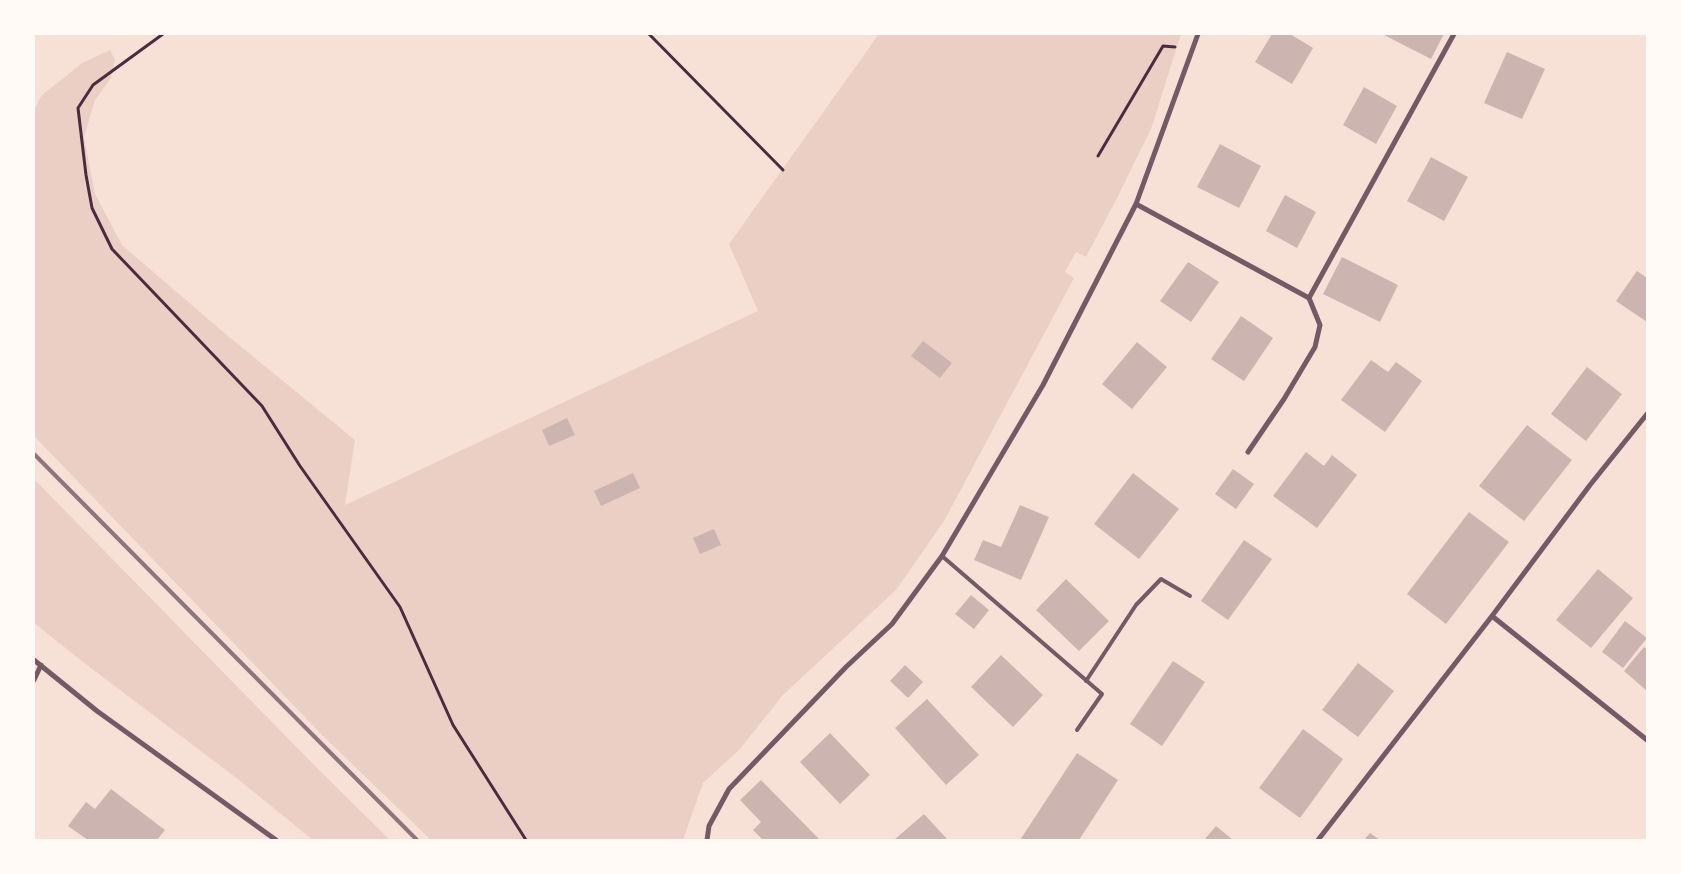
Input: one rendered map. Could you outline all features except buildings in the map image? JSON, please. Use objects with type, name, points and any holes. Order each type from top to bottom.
[{"type":"street","points":[[707,840],[709,826],[728,789],[846,667],[892,624],[942,556],[1043,385],[1136,204],[1198,34]]},
{"type":"street","points":[[1308,298],[1454,34]]},
{"type":"street","points":[[1136,204],[1308,298],[1320,325],[1315,347],[1284,399],[1248,452]]},
{"type":"street","points":[[1318,840],[1492,616],[1590,485],[1647,414]]},
{"type":"street","points":[[1492,616],[1647,740]]},
{"type":"street","points":[[34,660],[97,711],[276,840]]},
{"type":"street","points":[[34,680],[40,665]]},
{"type":"lane","points":[[942,556],[1102,694],[1077,730]]},
{"type":"lane","points":[[1086,681],[1136,605],[1161,579],[1190,596]]},
{"type":"path","points":[[163,34],[94,84],[78,108],[92,208],[112,249],[262,406],[300,466],[400,608],[452,725],[526,840]]},
{"type":"path","points":[[649,34],[783,170]]},
{"type":"path","points":[[1098,156],[1163,46],[1192,49]]},
{"type":"shaded area","points":[[879,34],[1181,34],[1151,129],[1086,257],[1076,252],[1065,272],[1074,278],[944,521],[896,590],[783,695],[740,749],[703,783],[683,840],[431,840],[324,737],[34,436],[34,111],[41,96],[82,63],[110,50],[115,60],[111,78],[95,100],[84,137],[95,194],[122,245],[222,331],[355,440],[345,505],[758,311],[729,244]]},
{"type":"shaded area","points":[[34,479],[390,840],[313,840],[239,780],[34,623]]},
{"type":"railway","points":[[34,454],[417,840]]}]
